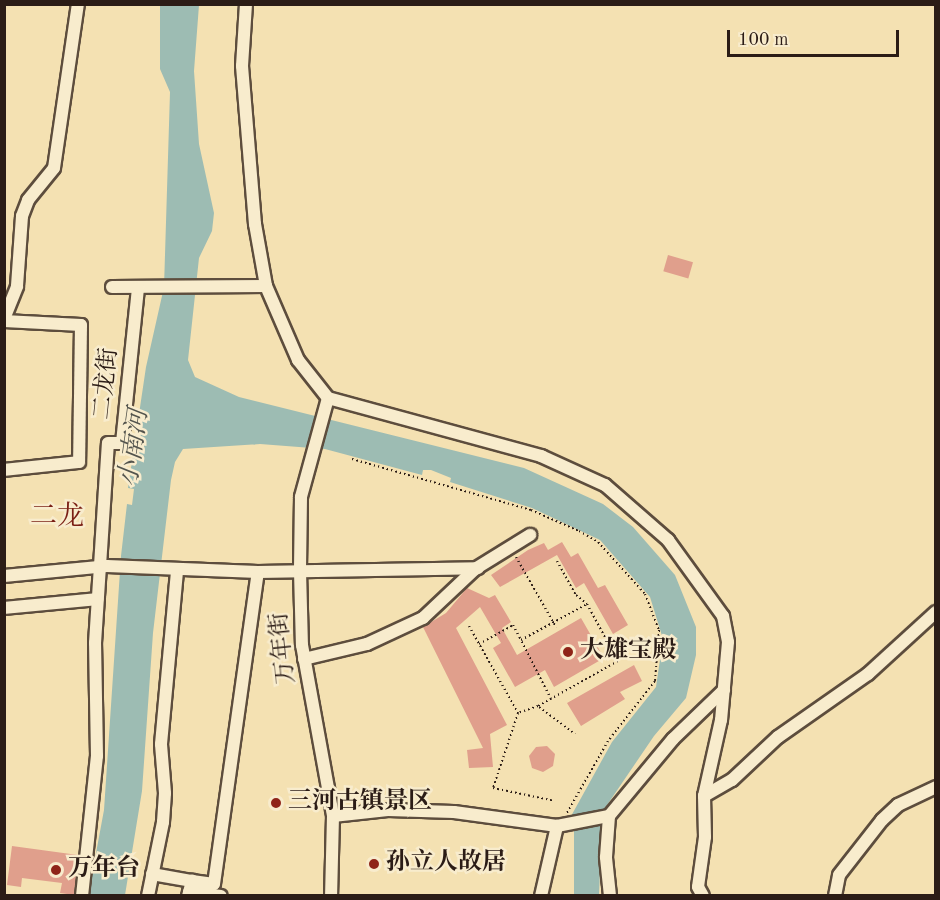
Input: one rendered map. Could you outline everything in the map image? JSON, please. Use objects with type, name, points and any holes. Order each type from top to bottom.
[{"type":"street","points":[[4,470],[79,462],[81,325],[4,320],[17,286],[22,216],[28,200],[54,168],[78,4]]},
{"type":"street","points":[[246,4],[242,66],[255,224],[266,286],[298,360],[328,399],[541,456],[613,490],[668,540],[712,597],[728,635],[724,690],[704,796],[705,837],[698,887],[703,896]]},
{"type":"street","points":[[112,287],[216,289],[266,286]]},
{"type":"street","name":"二龙街","points":[[102,566],[108,442],[122,443],[138,289]]},
{"type":"street","name":"万年街","points":[[328,399],[308,463],[301,497],[300,571],[304,659],[333,816],[331,896]]},
{"type":"street","points":[[304,659],[368,644],[423,618],[478,568],[530,536]]},
{"type":"street","points":[[82,896],[97,756],[98,599],[102,566]]},
{"type":"street","points":[[4,576],[102,566],[174,571],[258,572],[478,568]]},
{"type":"street","points":[[148,896],[165,792],[161,744],[174,571]]},
{"type":"street","points":[[190,890],[214,884],[258,572]]},
{"type":"street","points":[[4,608],[98,599]]},
{"type":"street","points":[[704,796],[732,780],[778,737],[868,674],[936,612]]},
{"type":"street","points":[[610,896],[606,857],[609,816],[673,739],[724,690]]},
{"type":"street","points":[[835,896],[840,875],[882,820],[898,805],[936,787]]},
{"type":"street","points":[[333,816],[388,810],[454,812],[562,823],[609,816]]},
{"type":"street","points":[[541,896],[562,823]]},
{"type":"street","points":[[152,874],[190,890],[221,896]]},
{"type":"path","points":[[352,459],[531,510],[579,531],[598,542],[645,594],[659,630],[655,681],[608,741],[562,823]]},
{"type":"path","points":[[511,547],[556,627]]},
{"type":"path","points":[[518,713],[538,706],[618,661],[586,603],[576,595],[557,561]]},
{"type":"path","points":[[521,640],[586,603]]},
{"type":"path","points":[[479,644],[513,625],[551,699]]},
{"type":"path","points":[[470,626],[518,713],[493,788],[555,801]]},
{"type":"path","points":[[538,706],[575,734]]},
{"type":"water","name":"小南河","points":[[160,5],[199,5],[194,71],[199,144],[214,213],[212,231],[199,258],[188,360],[195,377],[239,397],[524,468],[603,504],[633,527],[675,575],[696,627],[696,655],[686,698],[654,736],[603,811],[570,818],[612,742],[656,687],[663,639],[650,597],[600,540],[532,508],[450,482],[451,478],[431,470],[423,470],[422,475],[325,449],[260,444],[183,449],[175,462],[171,480],[153,633],[142,791],[125,895],[88,896],[104,810],[121,556],[127,504],[132,505],[134,489],[128,488],[146,367],[164,287],[170,92],[160,69]]},
{"type":"water","points":[[602,823],[599,895],[574,895],[574,829]]},
{"type":"building","points":[[668,255],[693,262],[688,279],[663,271]]},
{"type":"building","points":[[562,542],[571,557],[578,553],[598,588],[605,585],[628,625],[613,634],[584,583],[576,588],[557,555],[500,587],[491,575],[528,550],[544,543],[548,550]]},
{"type":"building","points":[[467,588],[489,598],[495,595],[511,622],[502,628],[517,655],[581,618],[604,658],[554,687],[545,670],[515,687],[493,648],[501,643],[480,607],[456,628],[507,725],[490,734],[493,767],[469,768],[467,750],[483,748],[423,627],[446,613]]},
{"type":"building","points":[[634,665],[642,681],[620,692],[625,699],[581,726],[567,703]]},
{"type":"building","points":[[547,746],[555,754],[553,766],[543,772],[532,768],[529,756],[536,747]]},
{"type":"building","name":"万年台","points":[[12,846],[78,855],[74,895],[60,893],[62,883],[22,878],[21,887],[7,885]]},
{"type":"place","name":"大雄宝殿","points":[[568,652]]},
{"type":"place","name":"三河古镇景区","points":[[276,803]]},
{"type":"place","name":"孙立人故居","points":[[374,864]]},
{"type":"place","name":"万年台","points":[[56,870]]},
{"type":"district","name":"二龙","points":[[57,517]]}]
